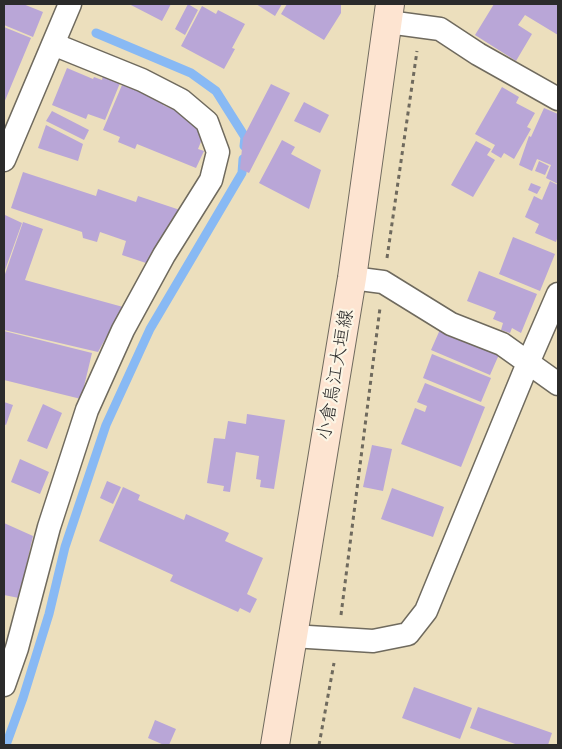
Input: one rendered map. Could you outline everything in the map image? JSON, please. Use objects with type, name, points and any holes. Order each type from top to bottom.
[{"type":"main road","name":"小倉烏江大垣線","points":[[274,745],[352,278],[389,13]]},
{"type":"street","points":[[4,160],[70,4]]},
{"type":"street","points":[[389,13],[421,26],[440,29],[478,54],[558,99]]},
{"type":"street","points":[[4,685],[17,648],[49,527],[87,410],[123,330],[164,255],[211,180],[218,152],[207,122],[181,100],[142,80],[53,44]]},
{"type":"street","points":[[352,278],[383,282],[450,324],[502,344],[558,384]]},
{"type":"street","points":[[292,636],[373,641],[408,634],[426,611],[558,294]]},
{"type":"path","points":[[319,745],[338,639],[383,282],[421,26]]},
{"type":"building","points":[[4,4],[23,4],[43,12],[33,37],[4,25]]},
{"type":"building","points":[[129,4],[171,4],[162,21]]},
{"type":"building","points":[[188,4],[198,10],[185,35],[175,29]]},
{"type":"building","points":[[256,4],[282,4],[275,16]]},
{"type":"building","points":[[287,4],[341,4],[341,13],[324,40],[281,14]]},
{"type":"building","points":[[494,4],[558,4],[558,35],[525,15],[518,25],[532,34],[516,61],[475,35]]},
{"type":"building","points":[[202,6],[216,14],[218,10],[245,24],[232,48],[235,49],[224,69],[181,46]]},
{"type":"building","points":[[4,27],[31,38],[4,103]]},
{"type":"building","points":[[67,68],[93,79],[94,77],[102,80],[103,76],[120,83],[105,120],[88,114],[86,119],[52,105]]},
{"type":"building","points":[[271,84],[290,93],[249,173],[240,169],[243,138]]},
{"type":"building","points":[[122,85],[164,101],[163,105],[193,118],[204,134],[198,149],[204,151],[196,168],[137,144],[135,149],[118,142],[120,137],[103,130]]},
{"type":"building","points":[[502,87],[519,97],[516,103],[535,113],[527,127],[531,129],[514,159],[504,153],[501,158],[491,152],[495,145],[475,134]]},
{"type":"building","points":[[304,102],[329,115],[320,133],[294,121]]},
{"type":"building","points":[[544,108],[558,114],[558,184],[546,178],[551,165],[537,159],[532,171],[519,165],[529,136],[531,137]]},
{"type":"building","points":[[52,111],[89,130],[84,140],[46,121]]},
{"type":"building","points":[[46,125],[83,144],[78,161],[38,148]]},
{"type":"building","points":[[282,140],[295,147],[291,154],[321,170],[309,209],[259,183]]},
{"type":"building","points":[[476,141],[491,149],[487,155],[495,160],[473,197],[451,185]]},
{"type":"building","points":[[539,161],[549,166],[545,175],[535,171]]},
{"type":"building","points":[[23,172],[96,196],[98,189],[136,202],[138,196],[180,210],[146,263],[122,255],[126,241],[100,232],[97,242],[83,238],[82,232],[11,208]]},
{"type":"building","points":[[550,181],[558,185],[558,236],[556,242],[535,233],[539,224],[525,217],[534,196],[542,200]]},
{"type":"building","points":[[531,183],[541,187],[537,194],[528,190]]},
{"type":"building","points":[[5,215],[22,223],[4,273],[4,218]]},
{"type":"building","points":[[23,222],[43,229],[25,280],[123,307],[98,352],[4,330],[4,277]]},
{"type":"building","points":[[513,237],[555,254],[540,291],[499,274]]},
{"type":"building","points":[[479,271],[537,294],[521,333],[512,328],[510,333],[501,330],[503,323],[493,319],[496,312],[467,301]]},
{"type":"building","points":[[442,325],[501,350],[490,375],[431,350]]},
{"type":"building","points":[[4,331],[92,353],[81,399],[4,380]]},
{"type":"building","points":[[432,354],[491,378],[481,402],[423,378]]},
{"type":"building","points":[[425,383],[485,407],[461,467],[401,444],[415,408],[425,412],[427,406],[417,402]]},
{"type":"building","points":[[4,402],[13,405],[6,425],[4,424]]},
{"type":"building","points":[[43,404],[62,413],[47,449],[27,441]]},
{"type":"building","points":[[247,414],[285,420],[274,489],[260,487],[261,480],[256,479],[259,456],[236,452],[230,492],[223,491],[224,486],[207,483],[214,438],[225,439],[228,421],[246,424]]},
{"type":"building","points":[[372,445],[392,449],[383,491],[363,487]]},
{"type":"building","points":[[20,459],[49,472],[40,494],[11,482]]},
{"type":"building","points":[[107,481],[121,487],[113,504],[100,498]]},
{"type":"building","points":[[123,487],[140,495],[138,500],[184,520],[186,514],[229,533],[225,541],[263,558],[247,594],[257,599],[250,613],[240,608],[238,612],[170,581],[173,575],[99,541]]},
{"type":"building","points":[[392,488],[444,507],[433,537],[381,519]]},
{"type":"building","points":[[4,523],[33,536],[19,598],[4,595]]},
{"type":"building","points":[[414,687],[472,708],[460,739],[402,718]]},
{"type":"building","points":[[478,707],[552,733],[548,745],[518,745],[470,728]]},
{"type":"building","points":[[155,720],[176,729],[169,745],[164,745],[148,738]]},
{"type":"waterway","points":[[96,33],[191,73],[216,91],[245,137],[244,146]]},
{"type":"waterway","points":[[6,745],[49,614],[65,547],[106,425],[150,329],[242,173],[243,159]]}]
